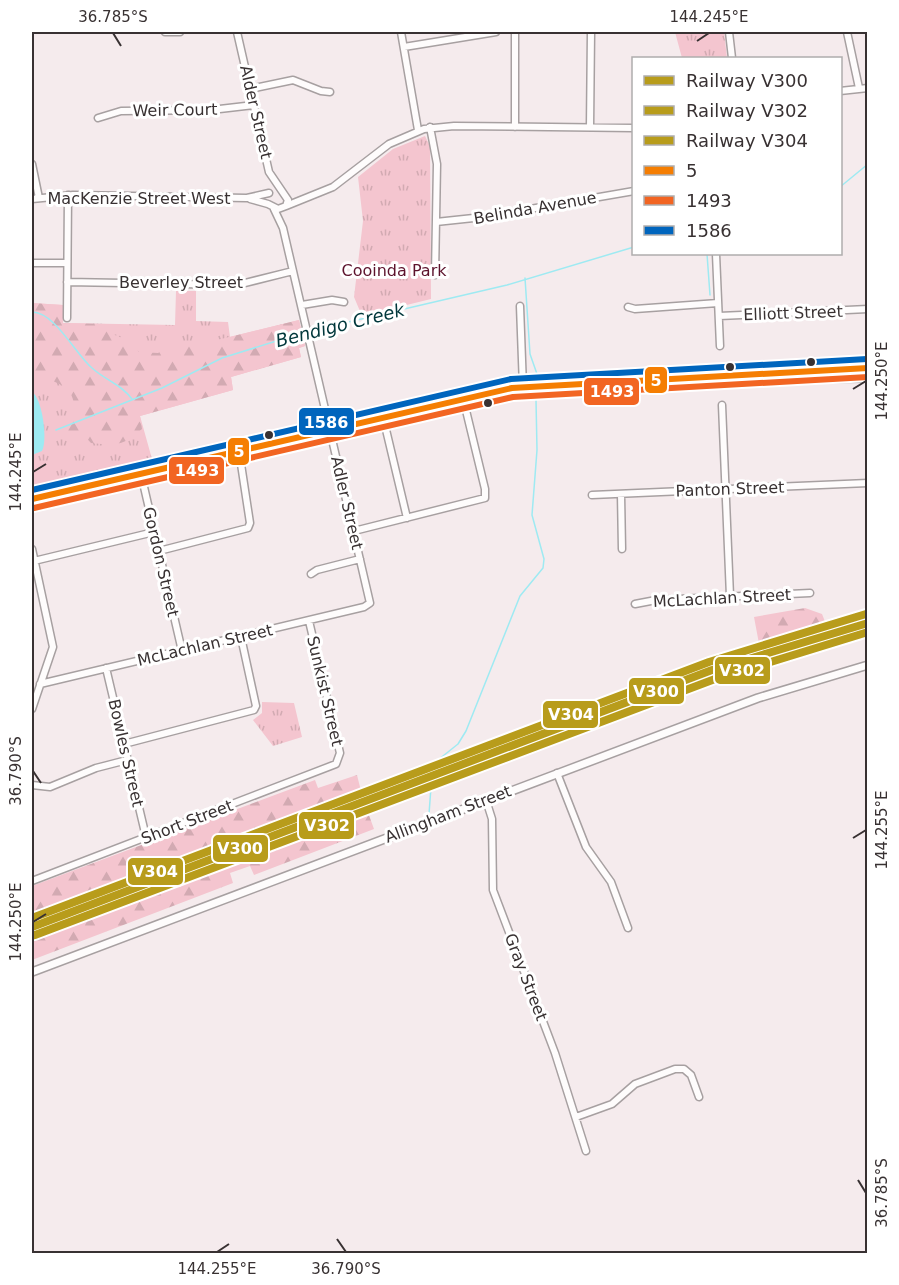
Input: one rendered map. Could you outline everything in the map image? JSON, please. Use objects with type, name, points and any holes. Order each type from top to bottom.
[{"type":"highway","points":[[753,376],[776,372],[867,368]]},
{"type":"highway","points":[[32,499],[463,398],[523,387],[753,376],[797,379],[867,377]]},
{"type":"street","points":[[165,32],[180,32]]},
{"type":"street","name":"Alder Street","points":[[237,32],[269,172],[283,191]]},
{"type":"street","points":[[401,32],[418,130]]},
{"type":"street","points":[[404,47],[496,32]]},
{"type":"street","points":[[515,32],[515,127]]},
{"type":"street","points":[[590,128],[591,32]]},
{"type":"street","points":[[729,32],[732,57]]},
{"type":"street","points":[[847,32],[859,88]]},
{"type":"street","points":[[250,89],[293,80],[321,91],[330,92]]},
{"type":"street","points":[[842,90],[867,88]]},
{"type":"street","name":"Weir Court","points":[[98,118],[121,111],[211,110],[254,105]]},
{"type":"street","points":[[269,172],[268,204],[274,209],[285,207],[333,187],[389,144],[418,130],[515,127],[632,128]]},
{"type":"street","points":[[430,128],[437,164],[435,275]]},
{"type":"street","points":[[32,164],[39,198]]},
{"type":"street","points":[[269,192],[283,191],[307,198]]},
{"type":"street","points":[[283,191],[288,200],[285,207]]},
{"type":"street","name":"Belinda Avenue","points":[[436,222],[483,217],[632,191]]},
{"type":"street","name":"MacKenzie Street West","points":[[247,198],[269,192]]},
{"type":"street","points":[[67,318],[68,195]]},
{"type":"street","name":"MacKenzie Street West","points":[[32,199],[68,195],[247,198],[268,204]]},
{"type":"street","name":"Adler Street","points":[[283,228],[285,207]]},
{"type":"street","name":"Adler Street","points":[[274,209],[283,228],[302,305],[369,604]]},
{"type":"street","points":[[716,255],[720,346]]},
{"type":"street","points":[[32,263],[67,262]]},
{"type":"street","name":"Beverley Street","points":[[67,282],[237,285],[293,271]]},
{"type":"street","points":[[302,305],[332,300],[344,302]]},
{"type":"street","points":[[628,307],[635,309],[718,303]]},
{"type":"street","points":[[520,306],[523,387]]},
{"type":"street","name":"Elliott Street","points":[[719,316],[867,309]]},
{"type":"street","points":[[354,531],[484,498],[485,489],[463,398]]},
{"type":"street","points":[[722,405],[730,596]]},
{"type":"street","points":[[384,417],[407,518]]},
{"type":"street","points":[[159,551],[248,528],[250,523],[239,451]]},
{"type":"street","name":"Gordon Street","points":[[141,474],[182,651]]},
{"type":"street","name":"Panton Street","points":[[592,495],[867,483]]},
{"type":"street","points":[[621,494],[622,549]]},
{"type":"street","points":[[33,562],[154,532]]},
{"type":"street","points":[[32,549],[33,562],[53,641],[52,653],[32,709]]},
{"type":"street","points":[[311,574],[317,570],[360,559]]},
{"type":"street","name":"McLachlan Street","points":[[635,604],[730,596],[810,593]]},
{"type":"street","name":"McLachlan Street","points":[[40,684],[309,621],[369,604]]},
{"type":"street","name":"Sunkist Street","points":[[309,621],[340,760]]},
{"type":"street","points":[[124,744],[254,710],[256,706],[241,637]]},
{"type":"street","name":"Allingham Street","points":[[32,972],[776,692],[867,665]]},
{"type":"street","name":"Bowles Street","points":[[106,669],[146,837]]},
{"type":"street","points":[[32,785],[50,787],[96,768],[127,760]]},
{"type":"street","name":"Short Street","points":[[32,880],[334,766],[340,760]]},
{"type":"street","points":[[557,773],[586,847],[611,882],[628,928]]},
{"type":"street","name":"Gray Street","points":[[486,800],[492,819],[493,890],[586,1151]]},
{"type":"street","points":[[576,1118],[609,1106],[630,1087],[675,1069],[688,1072],[699,1096]]},
{"type":"green space","points":[[675,32],[724,32],[727,57],[682,57]]},
{"type":"green space","name":"Cooinda Park","points":[[425,136],[430,146],[431,299],[362,316],[354,297],[363,221],[358,177],[393,149]]},
{"type":"green space","points":[[176,291],[196,291],[196,321],[228,322],[230,337],[299,320],[305,346],[299,348],[301,357],[231,377],[233,390],[140,416],[152,459],[32,489],[32,303],[63,305],[63,323],[175,325]]},
{"type":"green space","points":[[32,303],[63,305],[63,323],[106,324],[110,333],[127,340],[139,352],[158,353],[177,343],[196,345],[299,320],[305,346],[299,348],[301,357],[231,377],[233,390],[140,416],[142,429],[124,442],[119,444],[91,443],[80,431],[63,435],[64,423],[75,413],[73,398],[67,389],[45,377],[32,385]]},
{"type":"green space","points":[[805,608],[822,614],[828,629],[760,649],[754,617]]},
{"type":"green space","points":[[262,702],[294,703],[302,737],[273,746],[253,720],[262,713]]},
{"type":"green space","points":[[357,775],[363,799],[32,925],[32,886],[315,780],[318,788]]},
{"type":"green space","points":[[366,807],[374,829],[254,875],[250,866],[230,873],[233,883],[32,960],[32,933]]},
{"type":"water","points":[[32,392],[41,410],[44,445],[42,451],[32,455]]},
{"type":"waterway","name":"Bendigo Creek","points":[[842,185],[868,164]]},
{"type":"waterway","name":"Bendigo Creek","points":[[310,331],[507,285],[632,248]]},
{"type":"waterway","points":[[707,255],[710,295]]},
{"type":"waterway","points":[[525,278],[530,354],[537,374]]},
{"type":"waterway","points":[[32,312],[49,319],[92,368],[132,399]]},
{"type":"waterway","name":"Bendigo Creek","points":[[56,430],[162,388],[222,358],[305,332]]},
{"type":"waterway","points":[[438,766],[438,760],[458,744],[466,731],[520,596],[543,568],[544,559],[532,515],[537,450],[536,400]]},
{"type":"waterway","points":[[429,814],[431,787]]},
{"type":"rail line","name":"V304","points":[[32,918],[709,662],[866,614]]},
{"type":"rail line","name":"V300","points":[[32,927],[712,670],[868,623]]},
{"type":"rail line","name":"V302","points":[[35,935],[715,679],[868,632]]},
{"type":"transit line","name":"1586","points":[[32,490],[511,379],[867,359]]},
{"type":"transit line","name":"5","points":[[32,499],[512,388],[868,368]]},
{"type":"transit line","name":"1493","points":[[34,508],[513,397],[868,377]]}]
